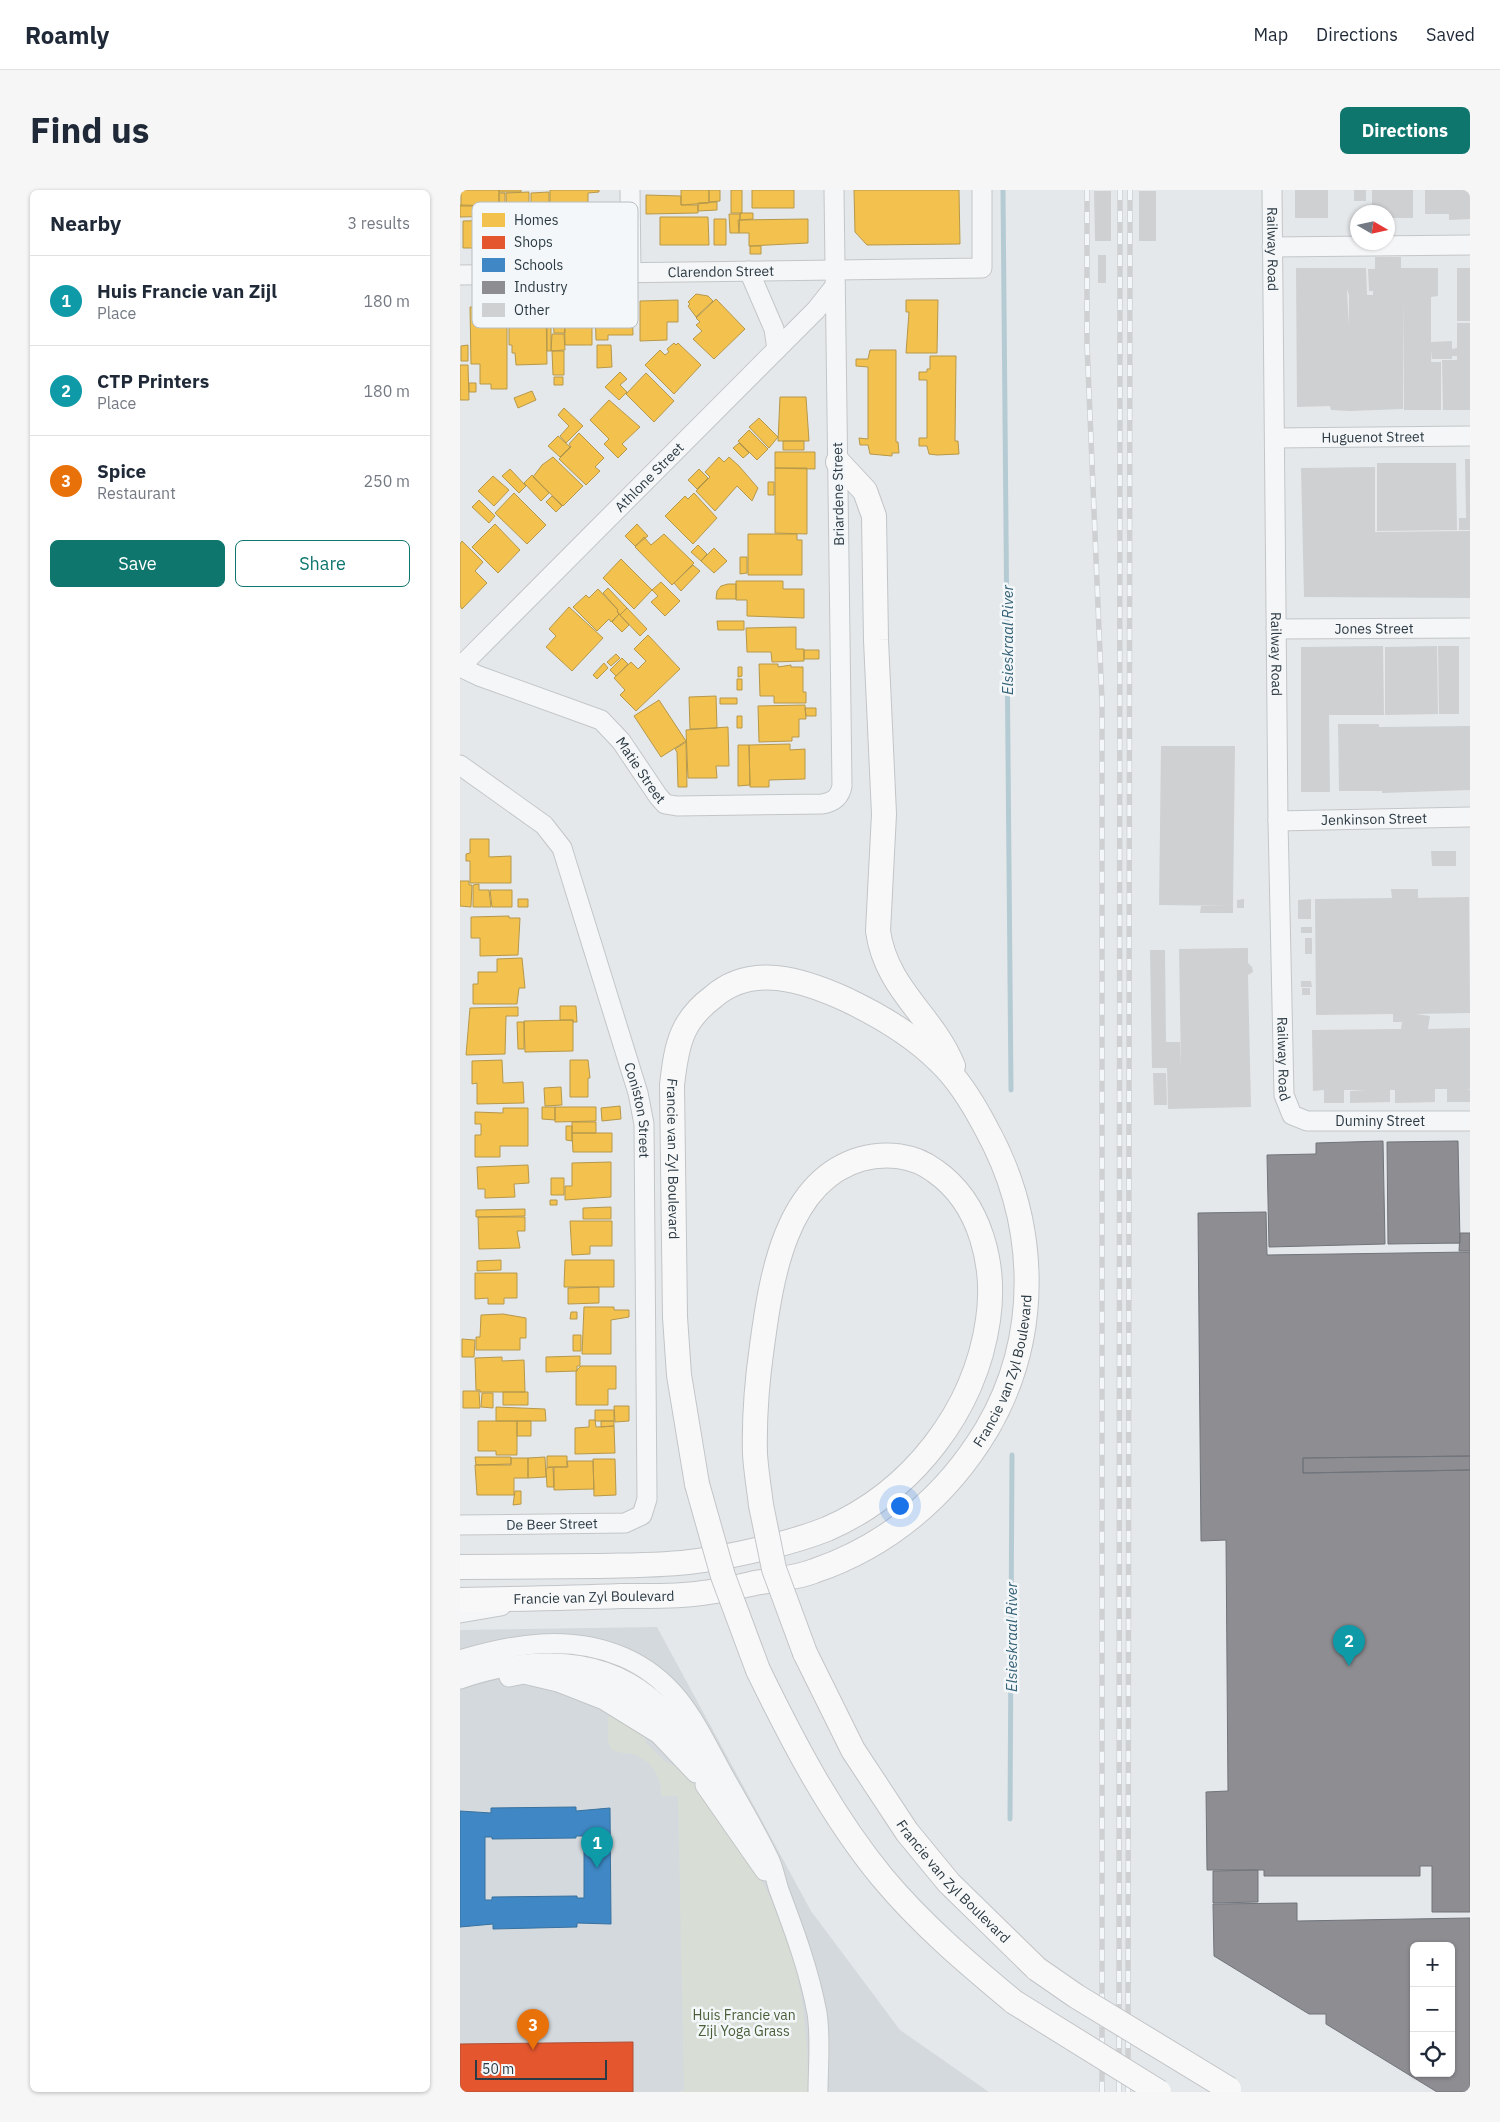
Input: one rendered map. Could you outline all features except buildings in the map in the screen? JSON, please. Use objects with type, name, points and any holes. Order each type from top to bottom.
[{"type":"main road","points":[[838,462],[866,490],[874,516],[876,640],[884,771],[884,814],[878,931],[881,949],[894,979],[947,1051],[962,1089]]},
{"type":"main road","name":"Francie van Zyl Boulevard","points":[[460,1600],[699,1594],[811,1573],[846,1559],[884,1538],[919,1512],[954,1478],[997,1412],[1013,1372],[1024,1320],[1028,1276],[1022,1218],[1004,1159],[974,1105],[940,1062],[907,1035],[872,1012],[826,990],[784,978],[765,976],[742,980],[722,989],[702,1005],[684,1031],[675,1061],[672,1085],[675,1317],[679,1375],[697,1484],[723,1576],[758,1670],[813,1776],[846,1828],[882,1876],[922,1921],[966,1963],[1014,2002],[1159,2092]]},
{"type":"main road","name":"Francie van Zyl Boulevard","points":[[460,1567],[628,1565],[700,1561],[798,1539],[828,1528],[873,1502],[908,1474],[932,1449],[954,1416],[978,1360],[990,1304],[990,1271],[987,1254],[972,1215],[958,1193],[935,1171],[926,1166],[889,1155],[858,1160],[837,1169],[825,1178],[793,1221],[780,1250],[766,1317],[757,1381],[755,1454],[761,1505],[774,1569],[805,1653],[853,1750],[907,1832],[950,1883],[1037,1969],[1076,1996],[1231,2091]]},
{"type":"street","name":"Briardene Street","points":[[834,190],[842,786],[838,797]]},
{"type":"street","name":"Clarendon Street","points":[[638,272],[749,271],[835,278],[982,268],[982,190]]},
{"type":"street","name":"Railway Road","points":[[1272,190],[1278,821],[1284,1095],[1292,1115]]},
{"type":"street","points":[[1272,247],[1470,245]]},
{"type":"street","points":[[749,271],[774,329],[778,349]]},
{"type":"street","name":"Athlone Street","points":[[460,667],[816,310],[835,278]]},
{"type":"street","name":"Huguenot Street","points":[[1275,438],[1470,436]]},
{"type":"street","name":"Jones Street","points":[[1276,629],[1470,628]]},
{"type":"street","name":"Matie Street","points":[[460,667],[479,676],[601,720],[621,741],[665,804],[677,806],[822,804],[833,801],[838,797]]},
{"type":"street","name":"Coniston Street","points":[[460,765],[544,826],[562,848],[638,1092],[644,1124],[647,1489],[646,1509],[642,1515]]},
{"type":"street","name":"Jenkinson Street","points":[[1278,821],[1470,817]]},
{"type":"street","name":"Duminy Street","points":[[1292,1115],[1307,1121],[1470,1121]]},
{"type":"street","name":"De Beer Street","points":[[460,1525],[625,1523],[642,1515]]},
{"type":"street","points":[[460,1613],[534,1599]]},
{"type":"street","points":[[460,1660],[506,1647],[540,1643],[562,1643],[597,1649],[623,1657],[644,1669],[668,1687],[685,1707],[707,1741],[771,1863],[778,1888],[798,1939],[817,2014],[818,2092]]},
{"type":"street","points":[[460,1670],[509,1657],[541,1652],[575,1654],[599,1659],[639,1678],[669,1702],[688,1726],[771,1863]]},
{"type":"street","points":[[460,1679],[508,1666],[552,1661],[593,1667],[634,1686],[660,1706],[771,1863]]},
{"type":"street","points":[[460,1690],[481,1683],[524,1674],[567,1673],[609,1687],[628,1698],[667,1731],[778,1888]]},
{"type":"shaded area","points":[[657,1627],[811,1911],[900,2030],[989,2092],[460,2092],[460,1630]]},
{"type":"green space","name":"Huis Francie van Zijl Yoga Grass","points":[[613,1712],[644,1730],[646,1743],[665,1761],[689,1772],[727,1825],[766,1889],[791,1951],[799,1983],[807,2053],[808,2092],[679,2092],[684,2090],[678,1796],[661,1796],[658,1777],[652,1767],[642,1758],[633,1754],[612,1750],[608,1742],[608,1718]]},
{"type":"waterway","name":"Elsieskraal River","points":[[1003,190],[1011,1090]]},
{"type":"waterway","name":"Elsieskraal River","points":[[1010,1819],[1012,1455]]},
{"type":"railway","points":[[1087,190],[1087,344],[1102,701],[1102,2092]]},
{"type":"railway","points":[[1119,2092],[1120,190]]},
{"type":"railway","points":[[1128,2092],[1130,190]]},
{"type":"place","name":"CTP Printers","points":[[1349,1666]]},
{"type":"place","name":"Huis Francie van Zijl","points":[[597,1868]]},
{"type":"place","name":"Spice","points":[[533,2050]]}]
